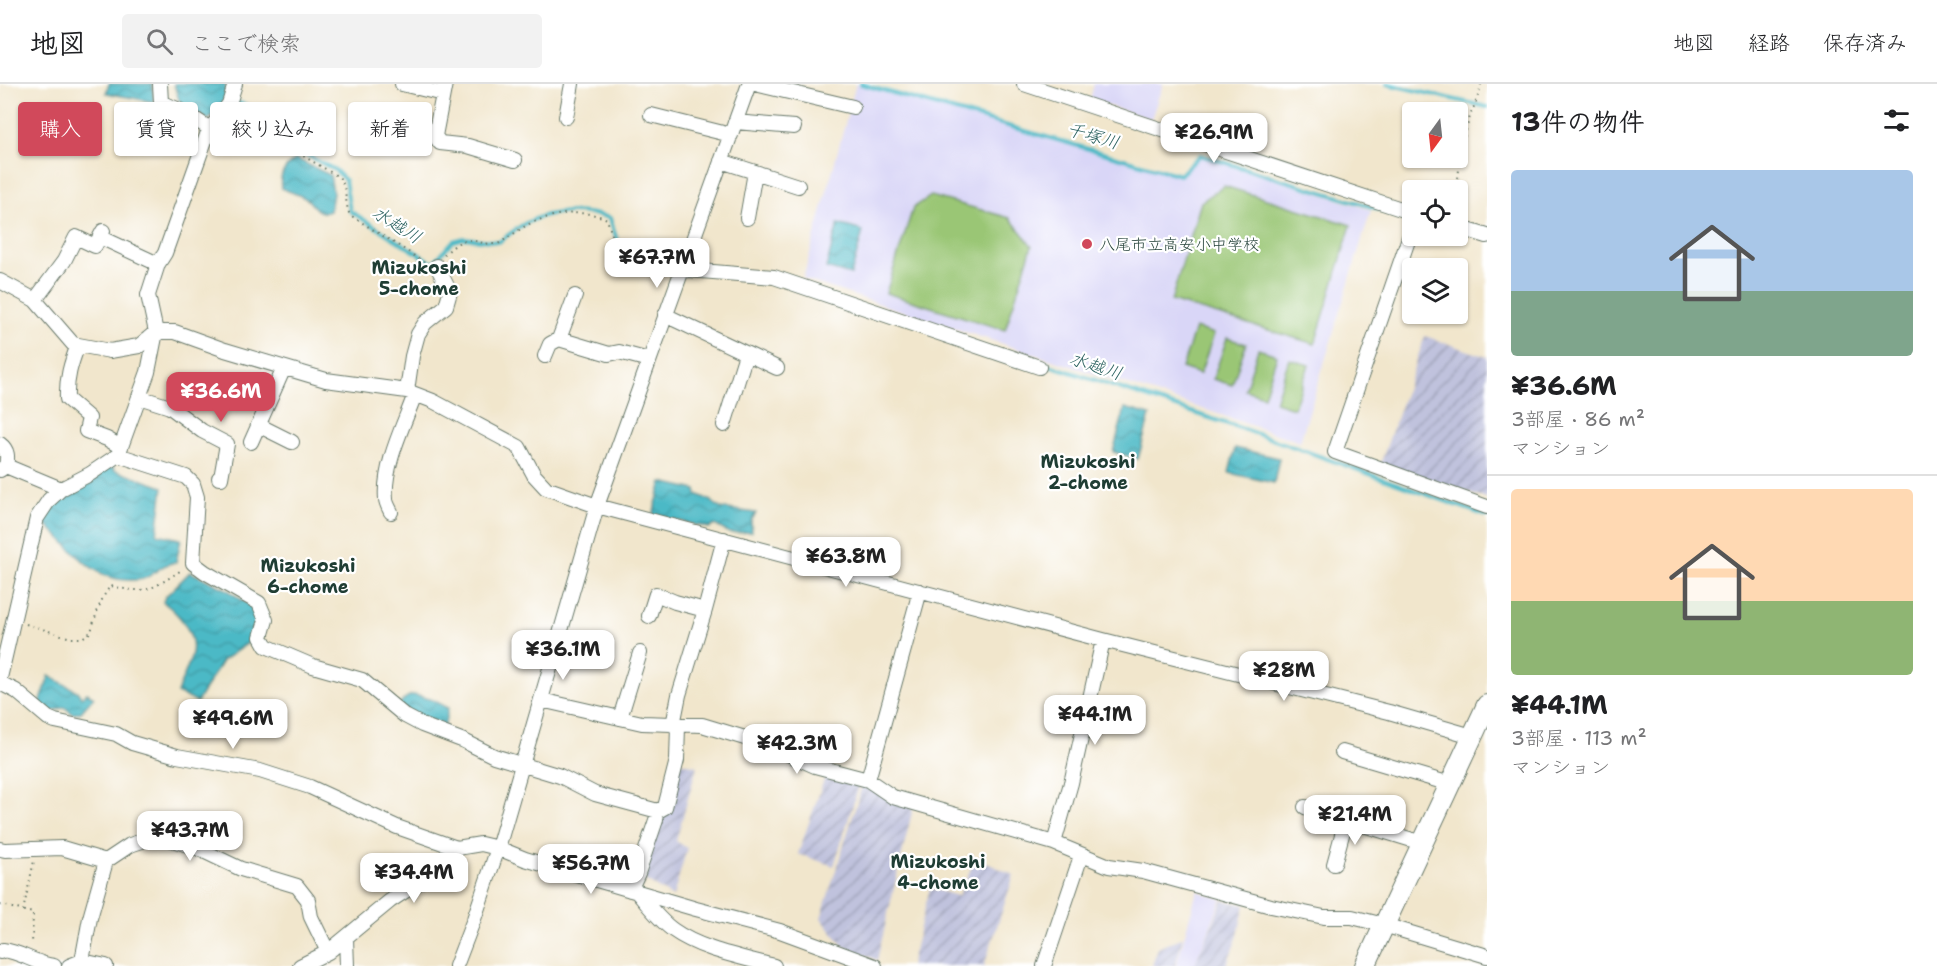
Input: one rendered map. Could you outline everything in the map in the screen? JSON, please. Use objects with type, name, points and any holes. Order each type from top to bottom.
[{"type":"highway","points":[[1365,966],[1487,705]]},
{"type":"street","points":[[0,678],[9,624],[37,518],[49,500],[61,489],[90,474],[120,451],[148,372],[156,332],[148,295],[210,129],[186,113],[161,102],[160,84]]},
{"type":"street","points":[[230,102],[235,84]]},
{"type":"street","points":[[402,84],[444,89],[435,136],[440,142],[468,146],[515,160]]},
{"type":"street","points":[[566,117],[572,84]]},
{"type":"street","points":[[456,966],[498,848],[597,506],[749,84]]},
{"type":"street","points":[[755,84],[853,107]]},
{"type":"street","points":[[1024,84],[1402,209]]},
{"type":"street","points":[[651,115],[733,129],[794,127]]},
{"type":"street","points":[[721,161],[798,186]]},
{"type":"street","points":[[747,218],[755,172]]},
{"type":"street","points":[[1468,230],[1487,236]]},
{"type":"street","points":[[35,300],[64,261],[76,237],[95,246],[101,234],[158,264]]},
{"type":"street","points":[[1406,246],[1335,452],[1487,507]]},
{"type":"street","points":[[391,512],[386,500],[388,477],[411,392],[412,356],[418,334],[425,323],[446,306],[450,292],[437,266]]},
{"type":"street","points":[[681,272],[690,270],[774,277],[1039,367]]},
{"type":"street","points":[[0,281],[35,300],[74,344],[110,351],[139,346],[156,332],[175,332],[326,381],[411,392],[434,401],[519,447],[534,475],[546,488],[597,506],[1103,640],[1389,712],[1472,736]]},
{"type":"street","points":[[545,356],[550,344],[559,339],[575,296]]},
{"type":"street","points":[[665,315],[777,368]]},
{"type":"street","points":[[559,339],[609,354],[619,352],[649,360]]},
{"type":"street","points":[[78,345],[70,364],[66,386],[67,399],[88,418],[86,431],[107,439],[120,451],[186,477],[194,484],[197,497],[193,563],[259,603],[266,620],[261,637],[266,646],[314,666],[362,680],[405,716],[422,725],[464,741],[494,756],[560,776],[595,794],[658,811],[665,807],[677,760],[675,725],[679,695],[724,539]]},
{"type":"street","points":[[724,425],[746,354]]},
{"type":"street","points":[[251,442],[284,368]]},
{"type":"street","points":[[139,397],[170,407],[202,431],[227,444],[221,478],[219,478]]},
{"type":"street","points":[[258,425],[292,442]]},
{"type":"street","points":[[0,444],[8,456],[3,468],[61,489]]},
{"type":"street","points":[[868,780],[920,591]]},
{"type":"street","points":[[649,616],[656,594],[675,602],[705,609]]},
{"type":"street","points":[[1054,843],[1071,783],[1103,640]]},
{"type":"street","points":[[620,718],[640,653]]},
{"type":"street","points":[[0,683],[16,691],[48,718],[55,721],[116,734],[132,742],[177,756],[260,771],[310,786],[397,827],[457,848],[481,844],[498,848],[525,859],[633,891],[780,931],[875,966]]},
{"type":"street","points":[[541,700],[642,723],[702,725],[768,745],[815,766],[868,780],[893,797],[1054,843],[1109,866],[1143,871],[1271,906],[1324,917],[1352,917],[1487,956]]},
{"type":"street","points":[[1342,752],[1450,784]]},
{"type":"street","points":[[1305,807],[1422,843]]},
{"type":"street","points":[[633,891],[656,820]]},
{"type":"street","points":[[1334,864],[1346,820]]},
{"type":"street","points":[[106,966],[104,964],[76,964],[106,861],[130,845],[151,838],[169,839],[197,848],[241,869],[297,886],[308,900],[311,917],[328,952]]},
{"type":"street","points":[[0,849],[62,848],[106,861]]},
{"type":"street","points":[[306,965],[328,952],[390,901],[437,870],[457,848]]},
{"type":"street","points":[[1044,966],[1081,855]]},
{"type":"street","points":[[633,891],[672,929],[688,939],[719,951],[774,966]]},
{"type":"street","points":[[345,938],[347,966]]},
{"type":"street","points":[[0,952],[3,950],[16,951],[45,965],[54,966]]},
{"type":"path","points":[[1458,180],[1459,166],[1481,84]]},
{"type":"path","points":[[303,156],[339,177],[343,183],[350,215],[420,261],[437,266],[455,244],[465,239],[498,244],[528,225],[564,214],[588,214],[607,219],[614,243]]},
{"type":"path","points":[[9,624],[71,638],[82,638],[91,632],[106,590],[111,586],[143,591],[156,586],[193,563]]},
{"type":"path","points":[[23,910],[35,849]]},
{"type":"path","points":[[0,905],[33,913],[31,958]]},
{"type":"shaded area","name":"八尾市立高安小中学校","points":[[856,84],[1179,175],[1200,155],[1371,210],[1300,442],[803,279]]},
{"type":"shaded area","points":[[1094,84],[1163,84],[1151,119],[1090,100]]},
{"type":"shaded area","points":[[1425,336],[1487,357],[1487,499],[1380,465]]},
{"type":"shaded area","points":[[679,762],[697,766],[676,841],[687,848],[673,897],[641,878],[661,817],[668,806]]},
{"type":"shaded area","points":[[826,774],[860,782],[834,866],[798,854]]},
{"type":"shaded area","points":[[863,783],[913,808],[877,960],[844,947],[821,918]]},
{"type":"shaded area","points":[[976,858],[1014,875],[984,966],[910,966],[930,888],[958,896]]},
{"type":"shaded area","points":[[1197,891],[1222,899],[1194,966],[1176,966]]},
{"type":"shaded area","points":[[1223,900],[1245,905],[1237,938],[1226,966],[1194,966]]},
{"type":"shaded area","points":[[1183,937],[1175,966],[1152,966],[1158,948]]},
{"type":"green space","points":[[1224,186],[1351,225],[1315,344],[1171,301],[1201,202]]},
{"type":"green space","points":[[931,196],[1010,218],[1032,246],[1005,330],[886,293],[913,208]]},
{"type":"green space","points":[[1195,328],[1214,334],[1200,374],[1182,368]]},
{"type":"green space","points":[[1227,338],[1246,344],[1232,385],[1213,379]]},
{"type":"green space","points":[[1258,349],[1277,355],[1264,396],[1245,390]]},
{"type":"green space","points":[[1289,359],[1309,365],[1294,408],[1275,402]]},
{"type":"water","points":[[109,84],[152,84],[154,102],[106,93]]},
{"type":"water","points":[[174,84],[225,84],[224,100],[223,102],[210,102],[208,120],[198,114],[198,102],[180,102]]},
{"type":"water","points":[[296,159],[330,175],[333,193],[330,211],[320,211],[300,195],[281,188],[284,172]]},
{"type":"water","points":[[838,224],[863,231],[851,275],[826,268]]},
{"type":"water","points":[[1125,408],[1150,415],[1138,459],[1113,452]]},
{"type":"water","points":[[1235,448],[1279,458],[1274,483],[1229,473]]},
{"type":"water","points":[[112,464],[114,470],[163,487],[157,534],[181,539],[176,562],[166,565],[143,579],[115,579],[103,574],[80,559],[41,520],[54,501]]},
{"type":"water","points":[[662,482],[696,490],[697,494],[720,508],[756,513],[751,521],[752,532],[729,533],[715,525],[709,528],[653,515]]},
{"type":"water","points":[[190,572],[226,589],[252,607],[260,619],[259,633],[222,661],[197,702],[177,693],[193,646],[185,624],[163,602],[165,597]]},
{"type":"water","points":[[49,676],[77,691],[81,697],[87,693],[94,697],[81,712],[73,714],[64,707],[51,712],[39,707]]},
{"type":"water","points":[[414,695],[433,700],[448,708],[443,727],[398,707],[404,699]]},
{"type":"waterway","name":"千塚川","points":[[861,84],[1180,175],[1200,155],[1402,216]]},
{"type":"waterway","points":[[1387,84],[1487,107]]},
{"type":"waterway","name":"水越川","points":[[234,99],[235,102],[246,105],[299,151],[335,170],[345,180],[350,211],[433,263],[453,241],[464,238],[499,242],[536,218],[557,213],[579,212],[610,218],[621,247],[636,264],[651,269],[677,270]]},
{"type":"waterway","name":"水越川","points":[[1040,362],[1249,431],[1487,516]]},
{"type":"place","name":"八尾市立高安小中学校","points":[[1087,244]]},
{"type":"district","name":"Mizukoshi 5-chome","points":[[419,278]]},
{"type":"district","name":"Mizukoshi 2-chome","points":[[1088,472]]},
{"type":"district","name":"Mizukoshi 6-chome","points":[[308,576]]},
{"type":"district","name":"Mizukoshi 4-chome","points":[[938,872]]}]
